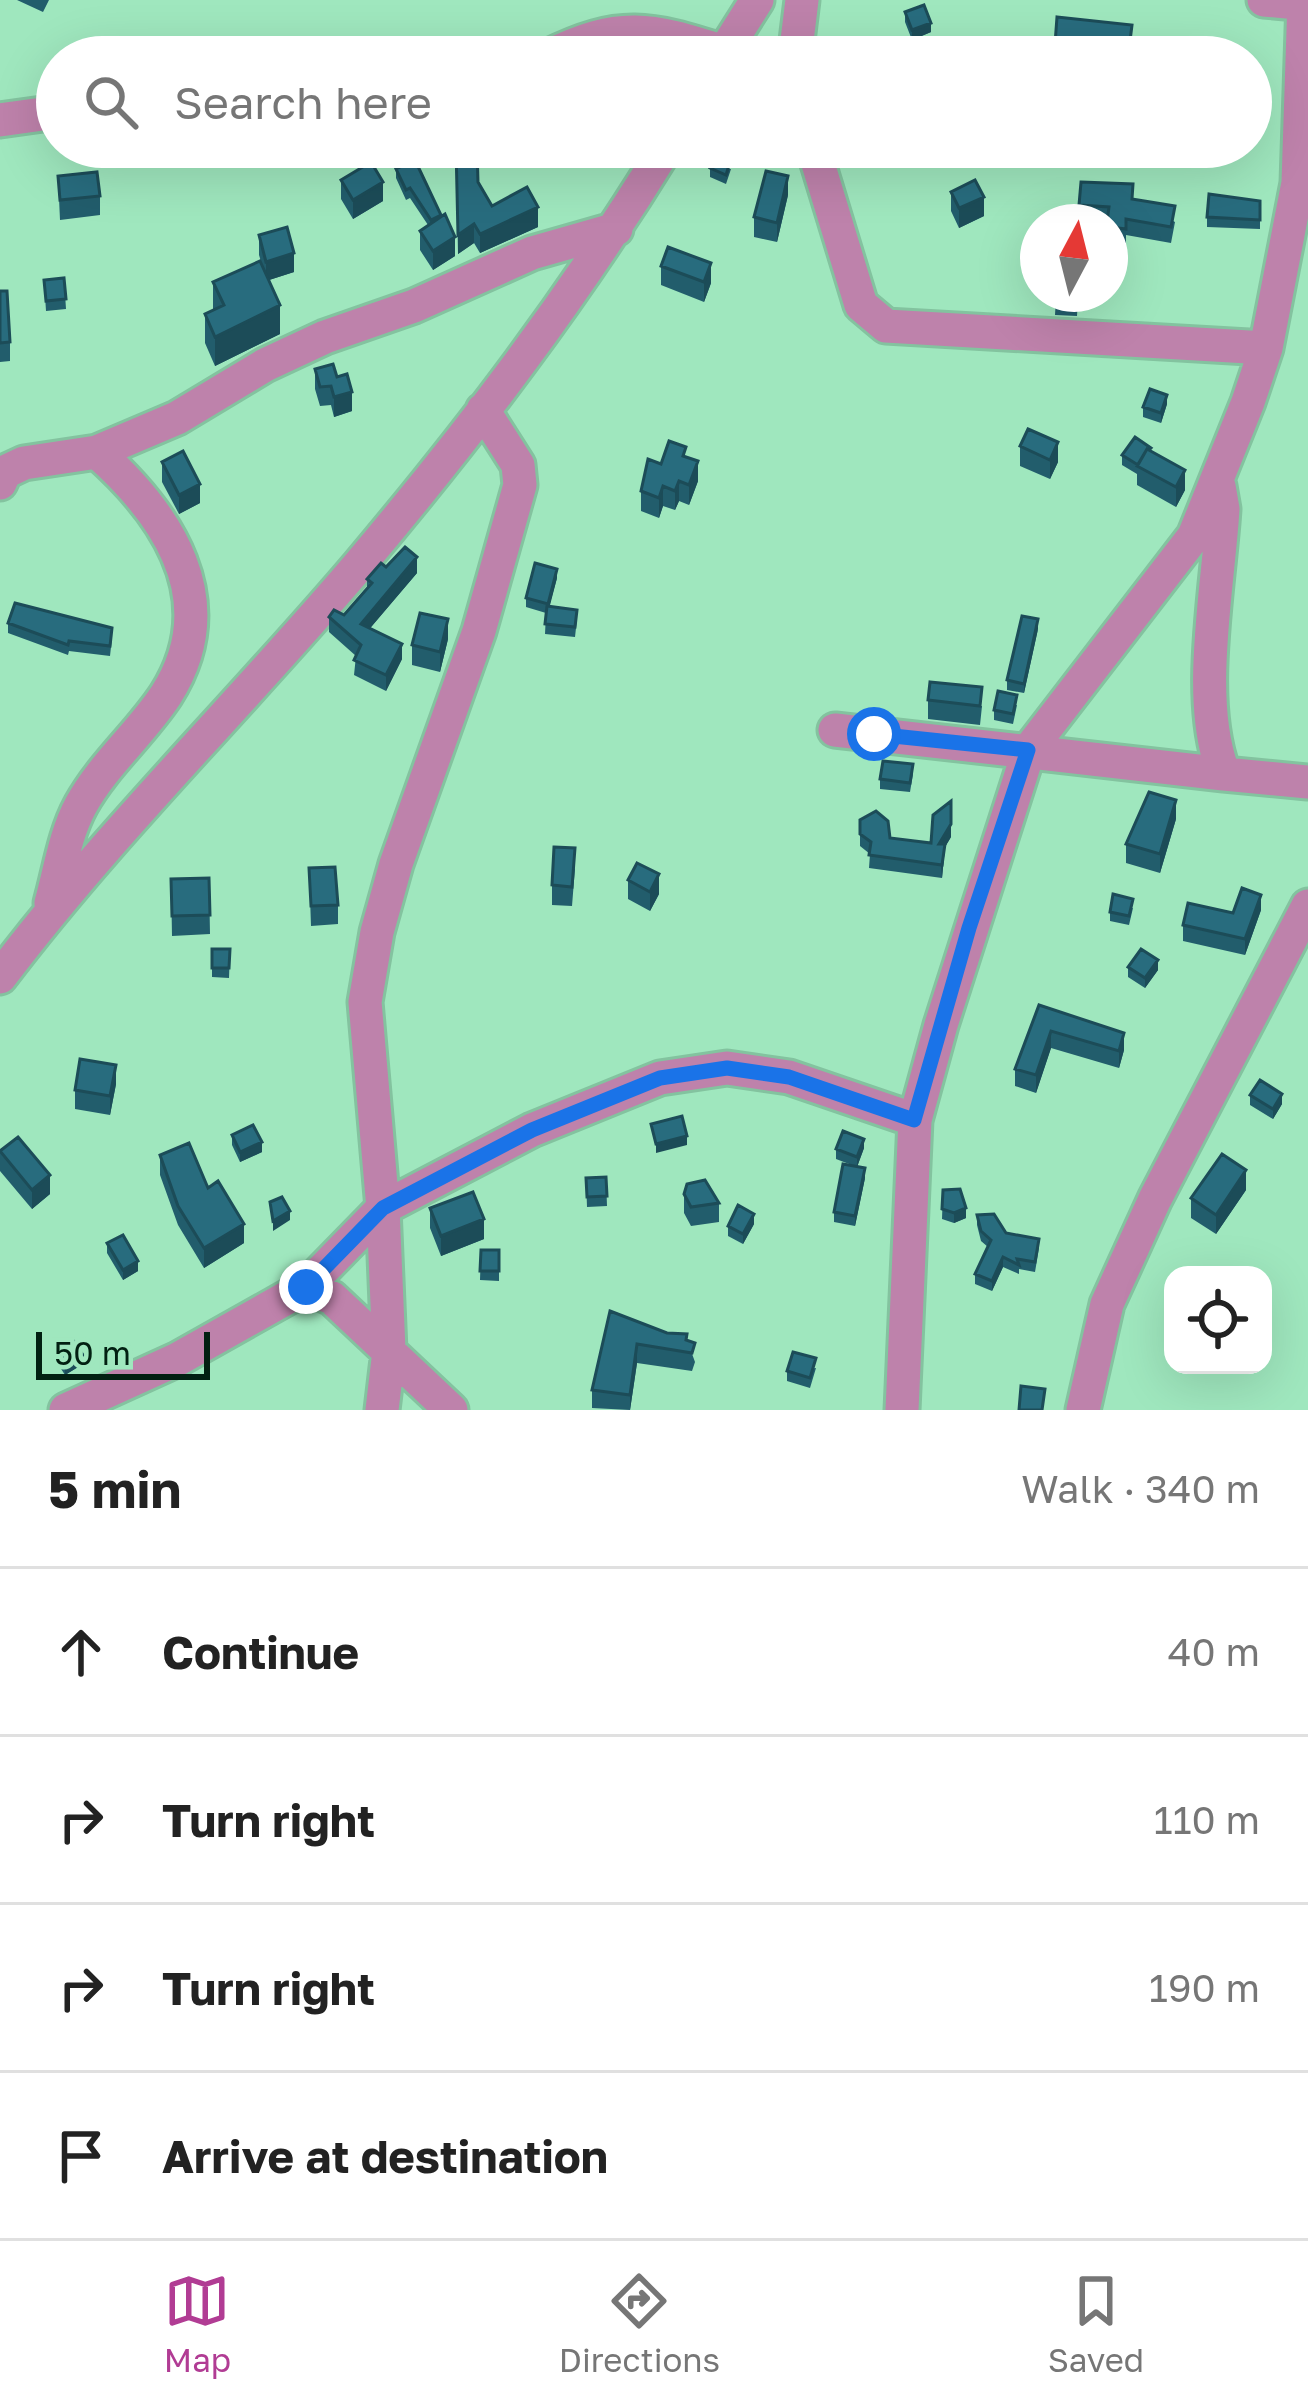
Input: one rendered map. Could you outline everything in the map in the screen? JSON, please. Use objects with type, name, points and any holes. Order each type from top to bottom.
[{"type":"street","points":[[735,36],[757,0]]},
{"type":"street","points":[[798,36],[802,0]]},
{"type":"street","points":[[902,1410],[914,1120],[969,928],[1028,750],[1194,536],[1266,348],[1303,184],[1306,3],[1264,0]]},
{"type":"street","points":[[595,36],[632,28],[659,36]]},
{"type":"street","points":[[0,120],[36,115]]},
{"type":"street","points":[[0,977],[49,914],[359,564],[558,317],[653,168]]},
{"type":"street","points":[[819,168],[861,305],[886,326],[1266,348]]},
{"type":"street","points":[[0,483],[5,472],[24,463],[97,452],[177,418],[292,350],[414,307],[532,253],[616,229]]},
{"type":"street","points":[[382,1410],[389,1351],[383,1208],[365,1003],[377,932],[421,789],[479,632],[520,485],[518,465],[483,410]]},
{"type":"street","points":[[49,914],[76,814],[166,694],[189,618],[178,553],[161,516],[97,452]]},
{"type":"street","points":[[1218,478],[1223,509],[1207,692],[1210,741],[1224,774]]},
{"type":"street","points":[[835,730],[1308,782]]},
{"type":"street","points":[[1083,1410],[1107,1304],[1155,1199],[1308,906]]},
{"type":"street","points":[[66,1410],[178,1359],[306,1287],[383,1208],[532,1130],[660,1078],[727,1068],[789,1077],[914,1120]]},
{"type":"street","points":[[306,1287],[332,1298],[451,1410]]},
{"type":"building","points":[[924,5],[931,23],[912,30],[905,12]]},
{"type":"building","points":[[1057,17],[1132,25],[1131,36],[1056,36]]},
{"type":"building","points":[[361,168],[375,168],[383,182],[353,200],[341,180]]},
{"type":"building","points":[[419,168],[441,215],[431,220],[410,188],[406,190],[396,169]]},
{"type":"building","points":[[456,168],[478,168],[478,182],[492,206],[527,187],[538,207],[480,234],[474,224],[458,235]]},
{"type":"building","points":[[766,171],[788,176],[777,223],[754,217]]},
{"type":"building","points":[[97,172],[100,196],[60,200],[58,176]]},
{"type":"building","points":[[975,180],[984,197],[959,208],[951,192]]},
{"type":"building","points":[[1081,182],[1133,184],[1132,199],[1175,206],[1171,227],[1128,219],[1128,204],[1079,204]]},
{"type":"building","points":[[1209,194],[1260,201],[1260,220],[1207,217]]},
{"type":"building","points":[[445,214],[455,237],[433,251],[420,231]]},
{"type":"building","points":[[287,227],[294,253],[266,262],[259,235]]},
{"type":"building","points":[[668,247],[711,263],[704,282],[661,266]]},
{"type":"building","points":[[260,261],[280,305],[215,337],[205,314],[224,305],[213,282]]},
{"type":"building","points":[[64,278],[66,299],[46,301],[44,280]]},
{"type":"building","points":[[0,291],[7,291],[10,342],[0,343]]},
{"type":"building","points":[[333,364],[337,377],[347,374],[352,392],[334,397],[331,386],[320,387],[315,369]]},
{"type":"building","points":[[1150,389],[1167,395],[1161,413],[1143,407]]},
{"type":"building","points":[[1028,429],[1058,442],[1050,460],[1020,446]]},
{"type":"building","points":[[1135,437],[1151,448],[1138,465],[1122,455]]},
{"type":"building","points":[[669,441],[686,447],[683,456],[698,461],[689,485],[679,481],[675,491],[663,486],[659,498],[641,491],[648,459],[661,464]]},
{"type":"building","points":[[1147,449],[1185,470],[1176,487],[1137,466]]},
{"type":"building","points":[[183,451],[200,484],[179,495],[162,462]]},
{"type":"building","points":[[405,547],[417,557],[361,624],[402,644],[386,675],[354,660],[361,645],[329,617],[334,610],[344,615],[372,583],[367,579],[381,563],[386,567]]},
{"type":"building","points":[[535,563],[557,569],[548,604],[526,598]]},
{"type":"building","points":[[15,603],[112,628],[110,646],[69,641],[68,645],[8,623]]},
{"type":"building","points":[[547,606],[577,610],[575,627],[545,624]]},
{"type":"building","points":[[420,613],[448,619],[440,652],[412,645]]},
{"type":"building","points":[[1022,616],[1038,619],[1024,684],[1007,680]]},
{"type":"building","points":[[930,682],[982,687],[980,706],[928,700]]},
{"type":"building","points":[[998,691],[1017,695],[1013,714],[994,710]]},
{"type":"building","points":[[883,761],[913,764],[910,783],[880,779]]},
{"type":"building","points":[[1149,792],[1176,800],[1160,854],[1126,844]]},
{"type":"building","points":[[951,801],[951,824],[939,844],[945,844],[942,865],[869,855],[871,842],[860,834],[860,820],[876,811],[888,821],[890,838],[931,843],[933,815]]},
{"type":"building","points":[[554,847],[575,848],[572,887],[552,885]]},
{"type":"building","points":[[637,863],[659,874],[650,892],[628,880]]},
{"type":"building","points":[[335,867],[338,905],[311,906],[309,868]]},
{"type":"building","points":[[209,878],[210,915],[172,916],[171,879]]},
{"type":"building","points":[[1242,888],[1261,895],[1245,939],[1183,925],[1188,903],[1233,913]]},
{"type":"building","points":[[1113,894],[1133,899],[1129,916],[1110,912]]},
{"type":"building","points":[[212,949],[230,949],[229,968],[212,968]]},
{"type":"building","points":[[1141,949],[1158,960],[1145,978],[1128,967]]},
{"type":"building","points":[[1039,1005],[1124,1033],[1119,1051],[1051,1031],[1036,1075],[1015,1069]]},
{"type":"building","points":[[80,1059],[116,1065],[110,1096],[75,1090]]},
{"type":"building","points":[[1260,1080],[1282,1094],[1273,1109],[1250,1095]]},
{"type":"building","points":[[682,1116],[687,1136],[656,1144],[651,1124]]},
{"type":"building","points":[[253,1125],[262,1142],[240,1152],[232,1135]]},
{"type":"building","points":[[843,1131],[864,1139],[857,1157],[836,1149]]},
{"type":"building","points":[[18,1137],[50,1175],[32,1190],[0,1151]]},
{"type":"building","points":[[189,1143],[208,1188],[218,1181],[244,1224],[204,1248],[178,1206],[160,1155]]},
{"type":"building","points":[[1222,1154],[1246,1170],[1216,1215],[1191,1198]]},
{"type":"building","points":[[843,1164],[865,1168],[855,1216],[834,1212]]},
{"type":"building","points":[[606,1177],[607,1196],[587,1197],[586,1178]]},
{"type":"building","points":[[705,1180],[719,1203],[691,1207],[684,1194],[687,1184]]},
{"type":"building","points":[[960,1189],[966,1208],[954,1213],[942,1209],[943,1190]]},
{"type":"building","points":[[473,1192],[484,1219],[441,1236],[430,1208]]},
{"type":"building","points":[[282,1197],[290,1211],[273,1221],[270,1202]]},
{"type":"building","points":[[738,1205],[754,1214],[743,1234],[728,1226]]},
{"type":"building","points":[[994,1214],[1006,1233],[1039,1239],[1035,1262],[1017,1259],[1019,1265],[1003,1257],[992,1281],[975,1274],[991,1240],[981,1231],[977,1215]]},
{"type":"building","points":[[123,1235],[138,1261],[123,1270],[107,1243]]},
{"type":"building","points":[[481,1250],[499,1250],[499,1271],[480,1271]]},
{"type":"building","points":[[610,1311],[667,1333],[687,1334],[686,1340],[695,1343],[692,1353],[637,1344],[630,1395],[592,1390]]},
{"type":"building","points":[[73,1340],[83,1355],[65,1366],[56,1351]]},
{"type":"building","points":[[793,1352],[816,1358],[810,1378],[787,1371]]},
{"type":"building","points":[[1021,1386],[1045,1389],[1042,1410],[1019,1410]]},
{"type":"route","points":[[306,1287],[383,1208],[532,1130],[660,1078],[727,1068],[789,1077],[914,1120],[969,928],[1028,750],[874,734]]}]
